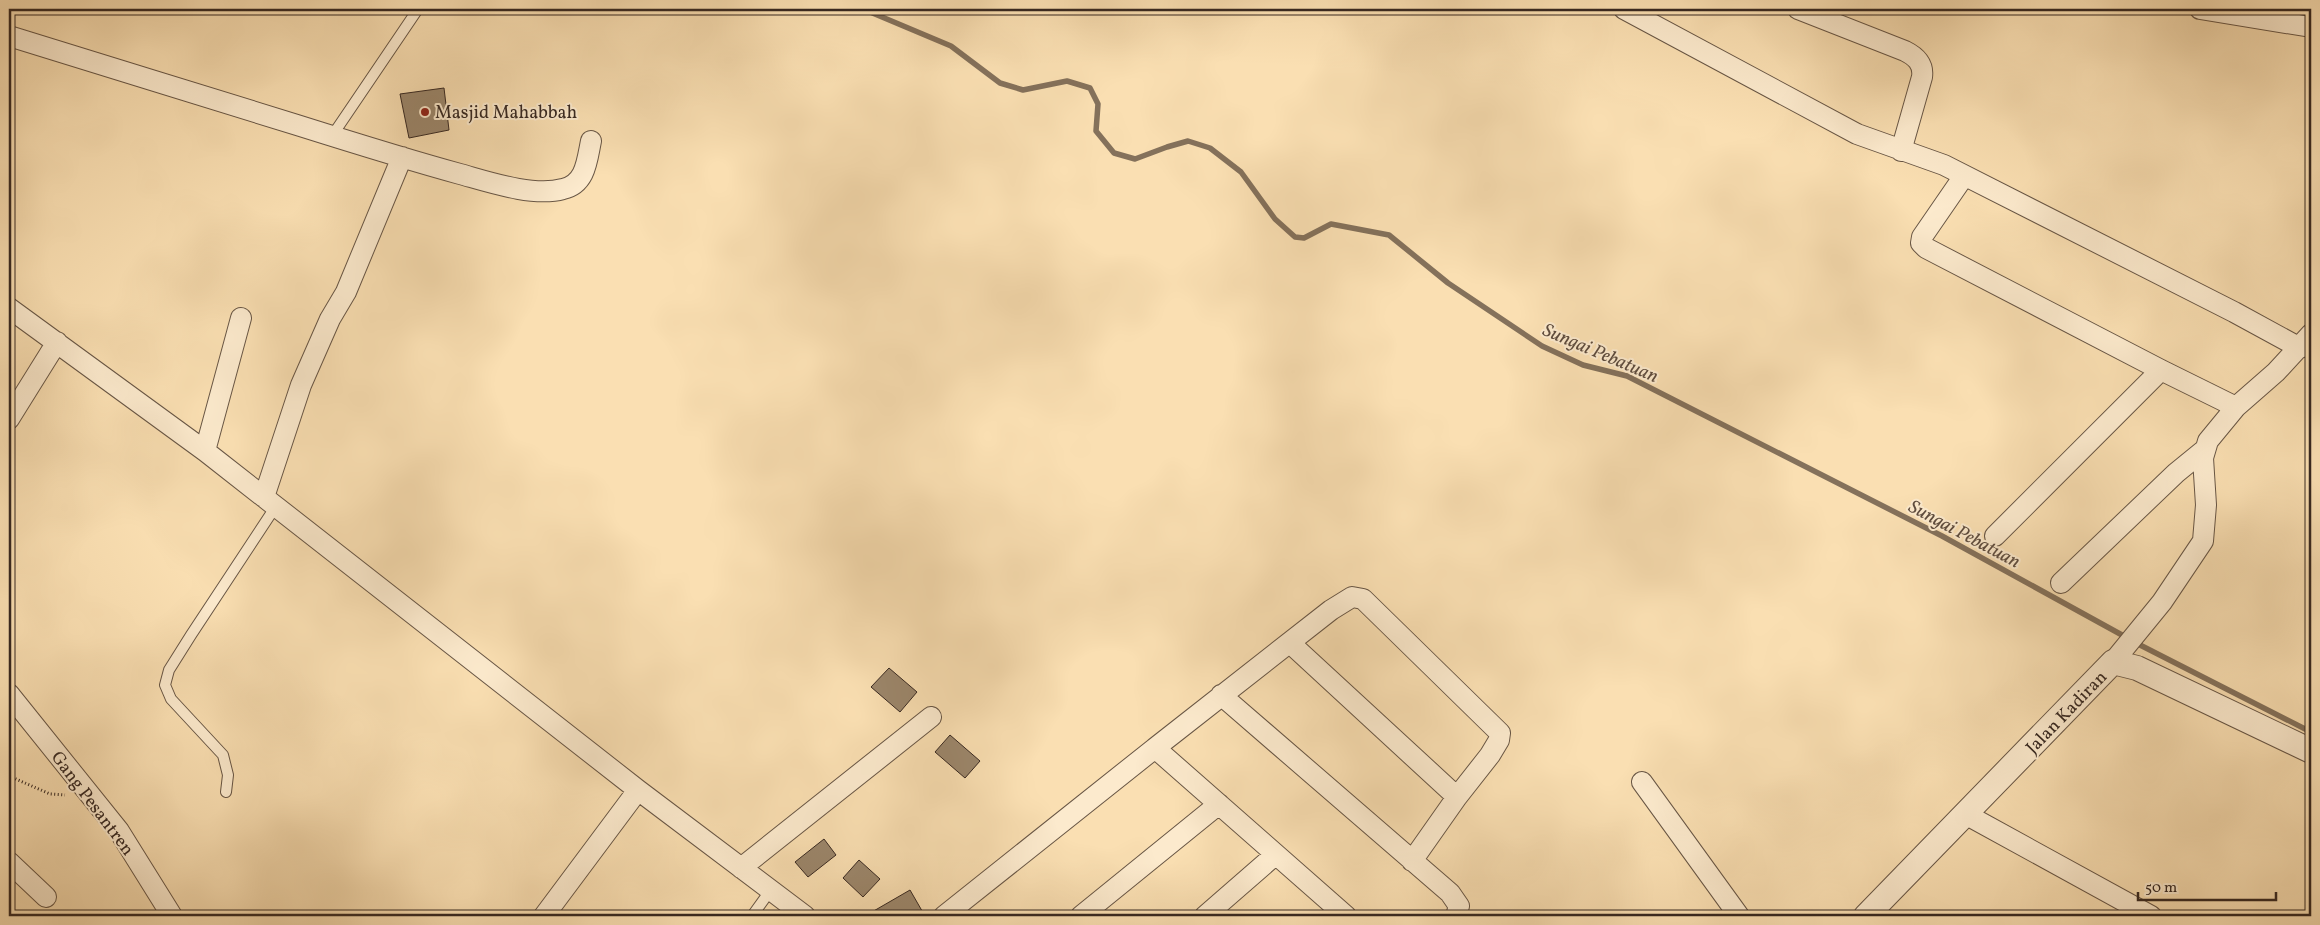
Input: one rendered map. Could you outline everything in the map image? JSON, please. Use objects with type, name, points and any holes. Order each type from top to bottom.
[{"type":"street","points":[[1624,9],[1857,134],[1944,165],[2133,260],[2305,341],[2236,407],[2208,441],[2204,451],[2206,505],[2203,541],[2167,595],[2113,662]]},
{"type":"street","points":[[1798,9],[1905,51],[1918,60],[1922,68],[1922,77],[1901,151]]},
{"type":"street","points":[[2200,9],[2311,28]]},
{"type":"street","points":[[9,36],[402,158],[493,183],[527,189],[554,191],[572,186],[580,180],[591,141]]},
{"type":"street","points":[[270,502],[302,385],[330,319],[346,292],[402,158]]},
{"type":"street","points":[[1964,176],[1922,237],[1923,245],[2161,370],[2236,407]]},
{"type":"street","points":[[9,308],[58,342],[205,452],[638,790],[805,916]]},
{"type":"street","points":[[205,452],[241,318]]},
{"type":"street","points":[[9,419],[58,342]]},
{"type":"street","points":[[1995,536],[2161,370]]},
{"type":"street","points":[[2061,583],[2176,473],[2204,451]]},
{"type":"street","points":[[954,913],[1221,695],[1352,596],[1363,599],[1372,607],[1500,733],[1500,740],[1490,755],[1457,797],[1412,861]]},
{"type":"street","points":[[1290,642],[1457,797]]},
{"type":"street","name":"Jalan Kadiran","points":[[1866,916],[2113,662],[2137,668],[2311,751]]},
{"type":"street","name":"Gang Pesantren","points":[[9,694],[119,831],[172,916]]},
{"type":"street","points":[[1221,695],[1456,899],[1459,909],[1456,916]]},
{"type":"street","points":[[741,868],[930,717]]},
{"type":"street","points":[[1155,748],[1346,916]]},
{"type":"street","points":[[1642,782],[1739,916]]},
{"type":"street","points":[[544,916],[638,790]]},
{"type":"street","points":[[1081,916],[1220,804]]},
{"type":"street","points":[[1966,815],[2151,916]]},
{"type":"street","points":[[1208,916],[1275,855]]},
{"type":"street","points":[[9,862],[46,897]]},
{"type":"lane","points":[[332,136],[418,9]]},
{"type":"lane","points":[[226,792],[228,774],[224,755],[171,699],[165,685],[169,670],[270,502]]},
{"type":"lane","points":[[752,916],[770,891]]},
{"type":"path","points":[[9,776],[50,794],[90,797]]},
{"type":"building","name":"Masjid Mahabbah","points":[[444,88],[449,130],[409,138],[400,94]]},
{"type":"building","points":[[889,668],[917,692],[900,712],[871,687]]},
{"type":"building","points":[[950,735],[980,761],[965,778],[935,752]]},
{"type":"building","points":[[824,839],[836,855],[808,877],[795,862]]},
{"type":"building","points":[[859,860],[880,879],[863,897],[843,878]]},
{"type":"building","points":[[910,890],[925,916],[865,916]]},
{"type":"waterway","name":"Sungai Pebatuan","points":[[863,9],[951,46],[1000,83],[1023,90],[1067,81],[1090,88],[1098,104],[1096,131],[1114,153],[1135,159],[1188,141],[1210,148],[1241,172],[1275,219],[1295,237],[1304,238],[1331,224],[1389,235],[1448,283],[1542,346],[1583,365],[1627,376],[1942,536],[2142,646],[2311,732]]},
{"type":"place","name":"Masjid Mahabbah","points":[[425,112]]}]
